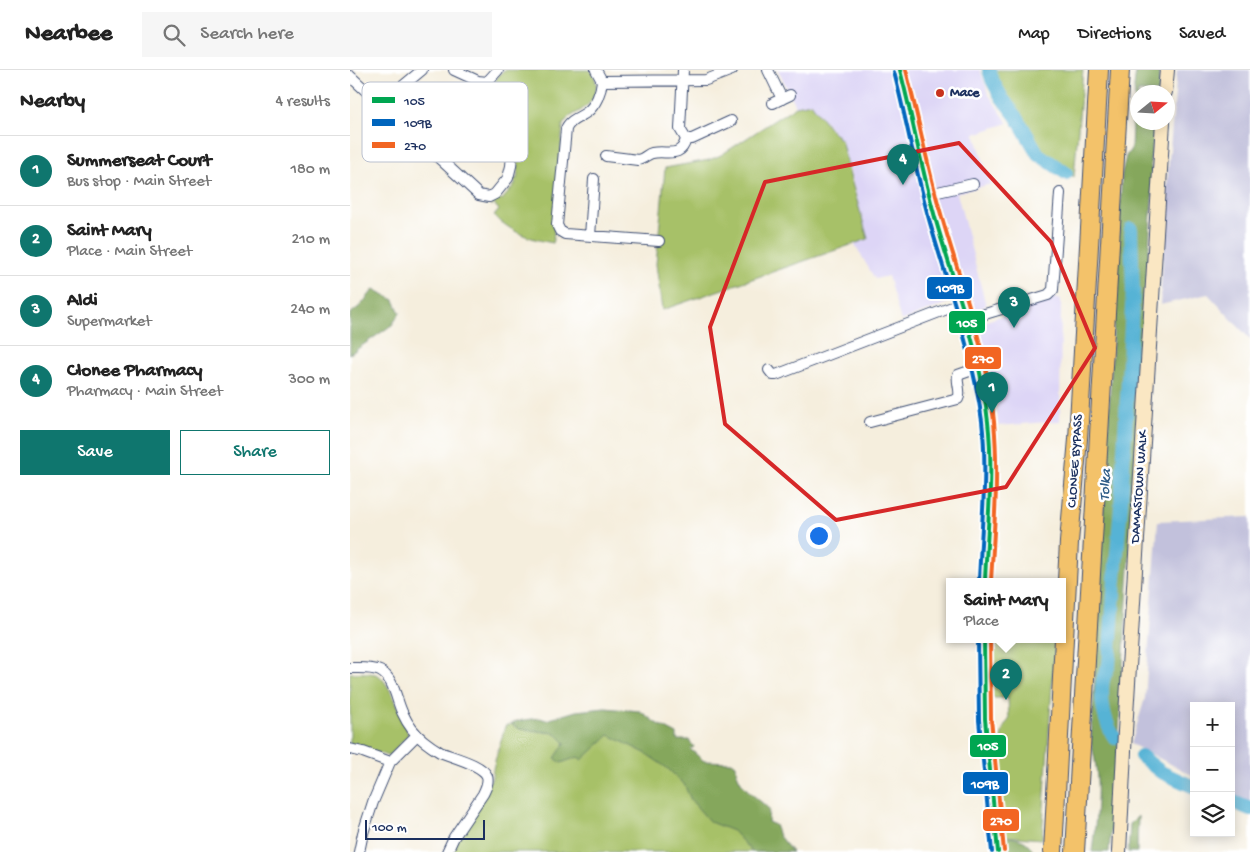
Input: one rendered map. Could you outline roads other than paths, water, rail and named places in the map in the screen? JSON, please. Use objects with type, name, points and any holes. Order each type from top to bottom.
[{"type":"highway","name":"CLONEE BYPASS","points":[[1066,600],[1079,429],[1099,70]]},
{"type":"highway","name":"CLONEE BYPASS","points":[[1075,852],[1120,70]]},
{"type":"highway","name":"CLONEE BYPASS","points":[[1053,852],[1064,643]]},
{"type":"main road","points":[[900,70],[928,194],[978,368],[987,421],[990,450],[985,578]]},
{"type":"main road","points":[[1166,85],[1167,70]]},
{"type":"main road","name":"DAMASTOWN WALK","points":[[1119,852],[1125,724],[1162,130]]},
{"type":"main road","points":[[984,643],[985,718],[998,852]]},
{"type":"street","points":[[408,82],[422,70]]},
{"type":"street","points":[[454,70],[478,81],[487,82],[498,70]]},
{"type":"street","points":[[596,70],[602,81],[598,97],[592,108],[570,123],[566,129],[557,225],[564,234],[660,242]]},
{"type":"street","points":[[602,81],[683,75],[706,80],[732,70]]},
{"type":"street","points":[[768,70],[782,99]]},
{"type":"street","points":[[606,156],[638,160],[653,153],[679,151],[684,147],[686,139],[680,129],[683,75]]},
{"type":"street","points":[[350,76],[362,88]]},
{"type":"street","points":[[686,139],[692,139],[731,121]]},
{"type":"street","points":[[443,162],[479,195],[489,197],[495,194],[509,175],[510,162]]},
{"type":"street","points":[[590,236],[594,179]]},
{"type":"street","points":[[928,194],[973,184]]},
{"type":"street","points":[[965,320],[1048,295],[1053,290],[1060,193]]},
{"type":"street","points":[[768,370],[773,375],[776,375],[960,304]]},
{"type":"street","points":[[870,422],[958,399],[960,395],[958,375],[978,368]]},
{"type":"street","points":[[350,668],[374,669],[381,672],[389,679],[402,713],[417,735],[439,751],[484,770],[487,786],[454,837],[447,852]]},
{"type":"street","points":[[359,852],[373,802],[390,762],[417,735]]},
{"type":"street","points":[[350,749],[390,762]]},
{"type":"waterway","name":"Tolka","points":[[989,70],[1002,98],[1016,116],[1038,154],[1066,173]]},
{"type":"waterway","name":"Tolka","points":[[1115,738],[1106,718],[1102,687],[1103,678],[1109,665],[1121,506],[1133,290],[1131,229]]},
{"type":"waterway","name":"Tolka","points":[[1141,756],[1161,772],[1190,785]]},
{"type":"waterway","name":"Tolka","points":[[1235,803],[1250,809]]},
{"type":"place","name":"Mace","points":[[940,93]]},
{"type":"place","name":"Clonee Pharmacy","points":[[903,185]]},
{"type":"place","name":"Aldi","points":[[1014,328]]},
{"type":"place","name":"Summerseat Court","points":[[992,413]]},
{"type":"place","name":"Saint Mary","points":[[1006,700]]}]
